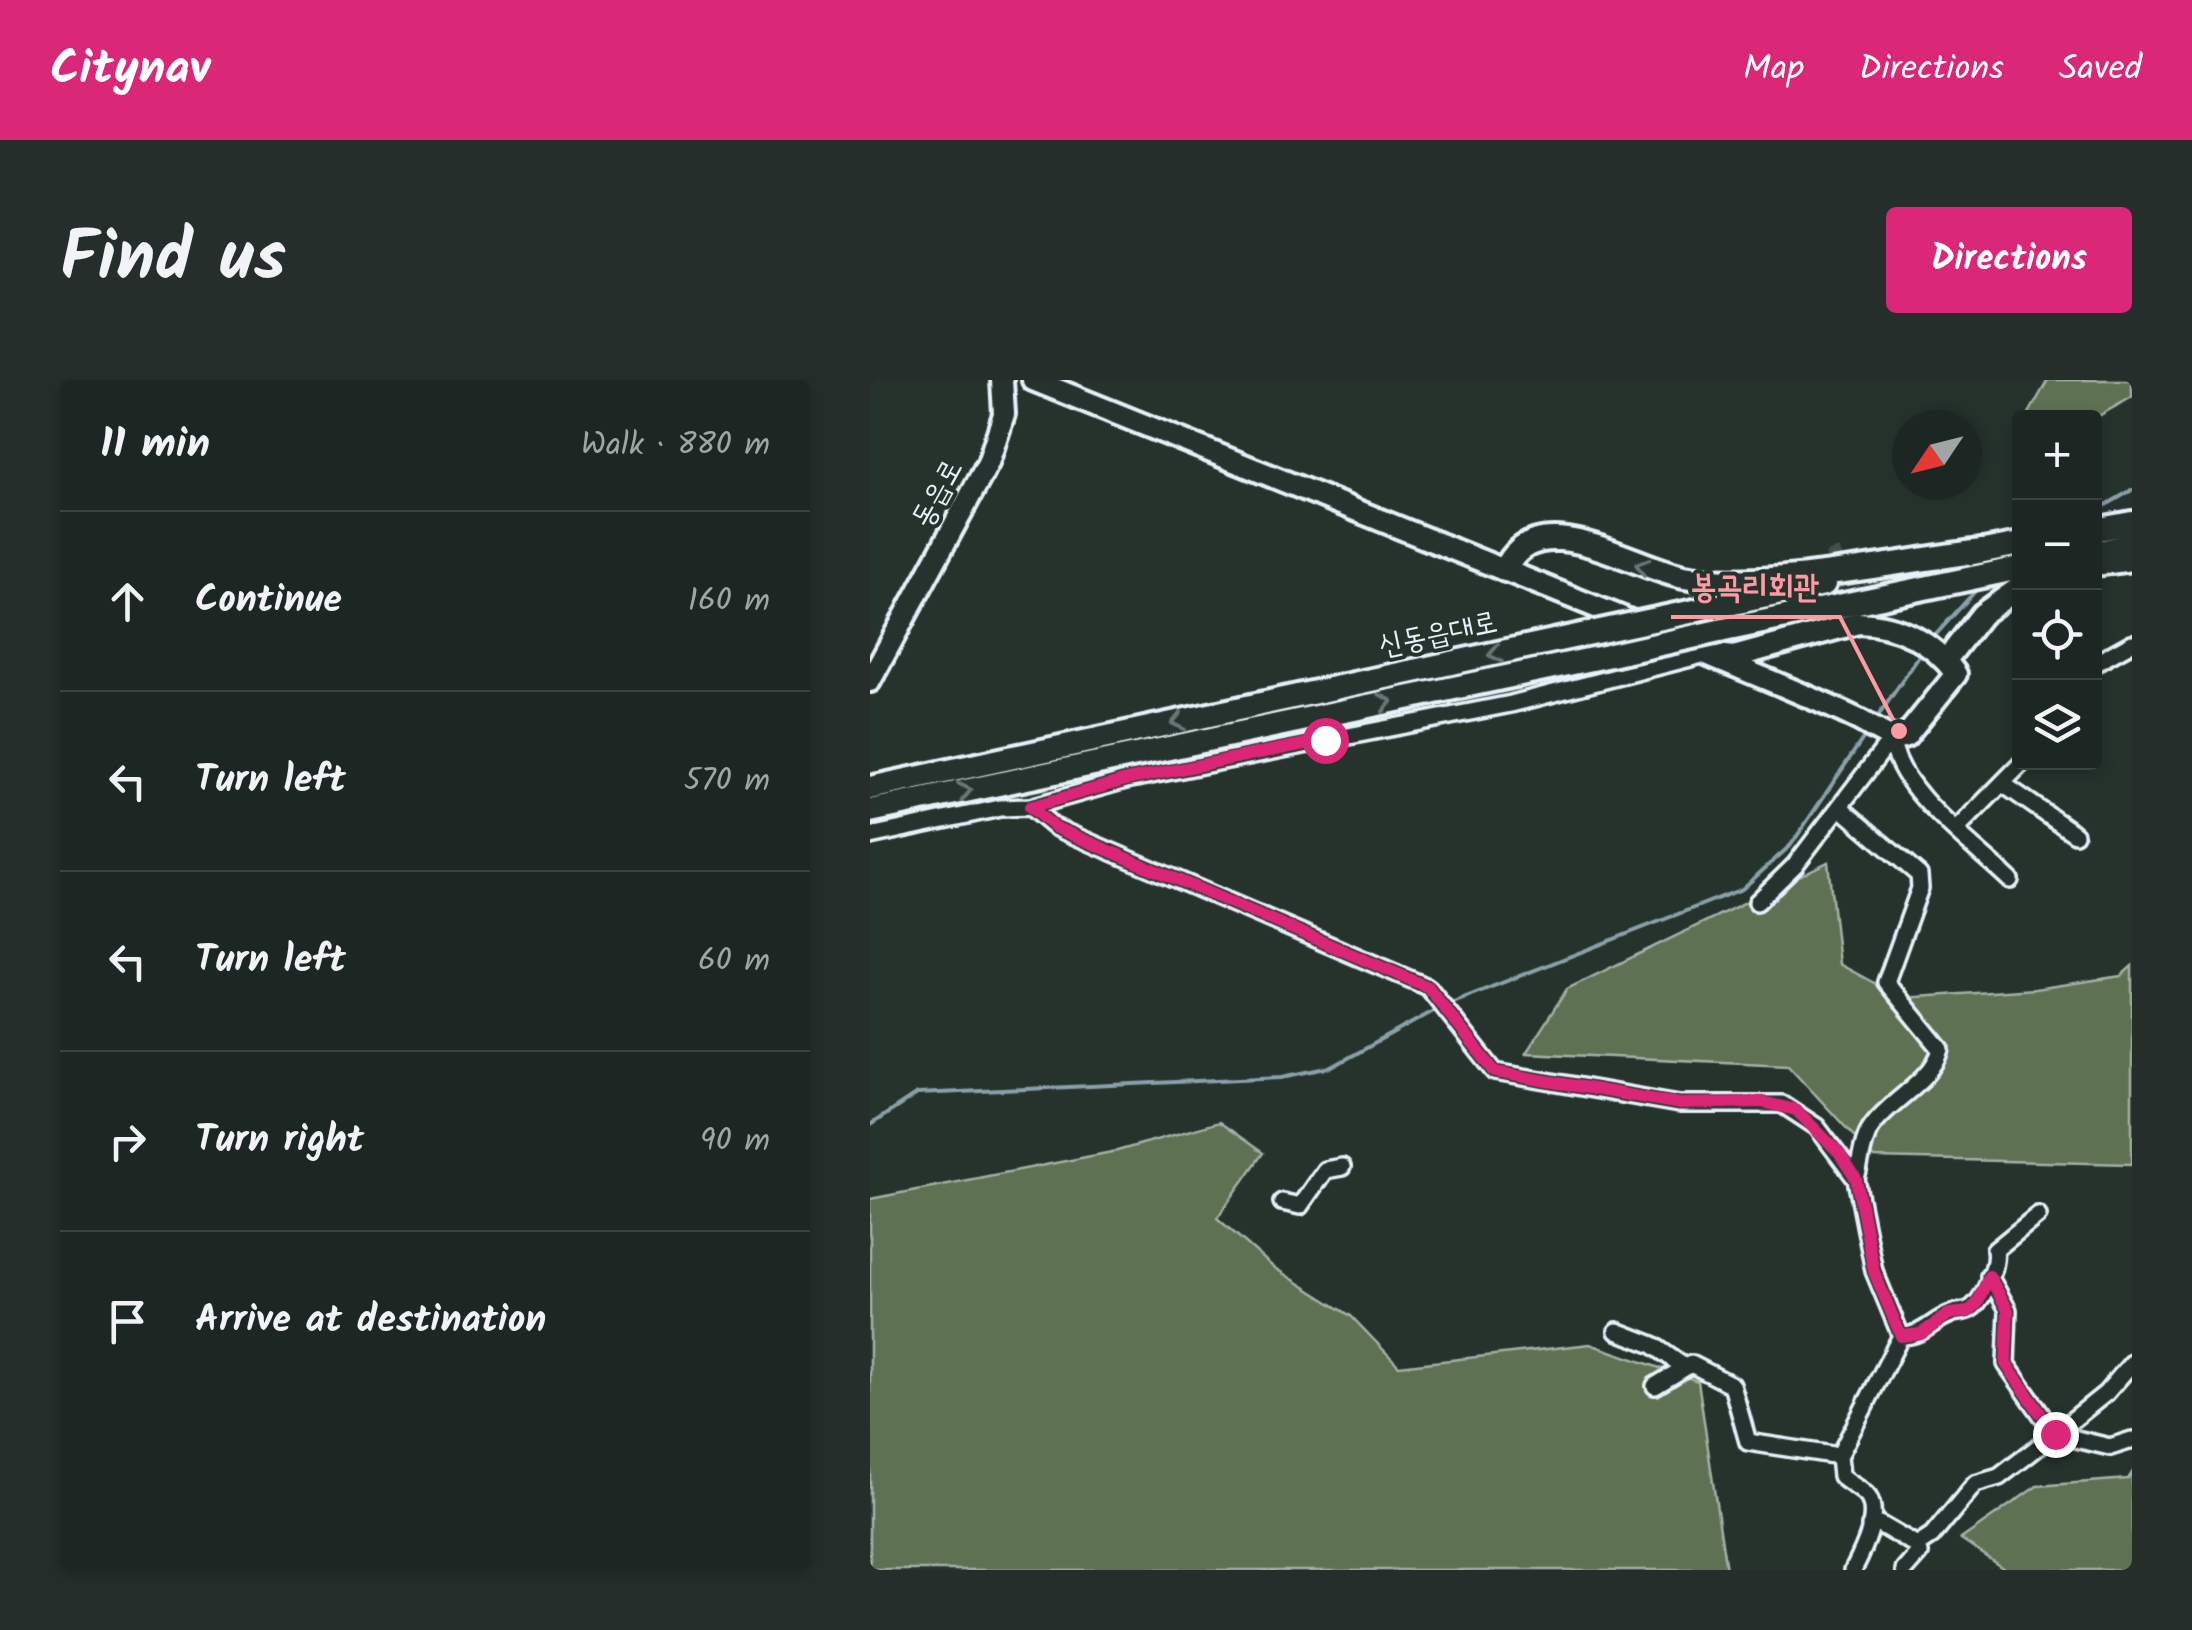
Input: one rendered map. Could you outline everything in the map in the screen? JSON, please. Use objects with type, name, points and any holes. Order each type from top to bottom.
[{"type":"main road","points":[[2102,529],[2132,523]]},
{"type":"main road","points":[[1505,570],[1521,548],[1558,536],[1657,571],[1734,580],[1982,551]]},
{"type":"main road","name":"신동읍대로","points":[[870,788],[2012,545]]},
{"type":"main road","points":[[2102,552],[2132,546]]},
{"type":"main road","name":"신동읍대로","points":[[870,811],[2012,570]]},
{"type":"street","name":"동읍로","points":[[870,681],[988,464],[1004,414],[1002,380]]},
{"type":"street","points":[[870,836],[1000,808],[1030,807],[1126,780],[1511,704],[1706,654],[1734,657],[1857,614],[1943,655],[1956,674],[1906,736],[1889,736],[1864,722],[1706,654],[1600,606],[1033,380]]},
{"type":"street","points":[[2102,564],[2132,560]]},
{"type":"street","points":[[1943,655],[1982,614],[2015,590]]},
{"type":"street","points":[[2102,660],[2132,643]]},
{"type":"street","points":[[1757,902],[1842,808],[1889,736]]},
{"type":"street","points":[[1889,736],[1903,772],[2010,880]]},
{"type":"street","points":[[1958,829],[2016,770]]},
{"type":"street","points":[[2003,784],[2075,834]]},
{"type":"street","points":[[1030,807],[1054,827],[1375,961],[1428,987],[1445,1014],[1495,1072],[1680,1104],[1782,1104],[1817,1128],[1856,1179]]},
{"type":"street","points":[[1842,808],[1919,875],[1920,888],[1886,982],[1940,1049],[1927,1072],[1892,1102],[1868,1132],[1856,1179],[1874,1272],[1901,1336]]},
{"type":"street","points":[[1282,1202],[1300,1206],[1325,1170],[1342,1166]]},
{"type":"street","points":[[1901,1336],[1921,1334],[1949,1314],[1968,1312],[1977,1304],[1998,1261],[1995,1250],[2038,1214]]},
{"type":"street","points":[[1989,1276],[2008,1310],[2006,1364],[2055,1434],[2110,1447],[2132,1440]]},
{"type":"street","points":[[1617,1331],[1653,1345],[1683,1366]]},
{"type":"street","points":[[1853,1570],[1870,1526],[1870,1500],[1841,1476],[1839,1456],[1901,1336]]},
{"type":"street","points":[[1656,1386],[1690,1364],[1732,1386],[1748,1442],[1839,1456]]},
{"type":"street","points":[[1916,1546],[1932,1536],[1975,1484],[1999,1477],[2106,1393],[2132,1364]]},
{"type":"street","points":[[1870,1526],[1879,1524],[1916,1546],[1920,1552],[1906,1570]]},
{"type":"green space","points":[[2048,380],[2132,380],[2132,397],[2102,414],[2102,410],[2031,410]]},
{"type":"green space","points":[[1828,862],[1839,964],[1902,998],[2035,989],[2121,976],[2132,966],[2132,1164],[1874,1158],[1788,1065],[1526,1053],[1567,989]]},
{"type":"green space","points":[[1219,1122],[1263,1153],[1217,1218],[1273,1267],[1351,1316],[1399,1366],[1590,1344],[1698,1381],[1726,1570],[870,1570],[870,1199],[1117,1151]]},
{"type":"green space","points":[[2132,1473],[2132,1570],[2007,1570],[1961,1539],[2037,1486],[2128,1479]]},
{"type":"waterway","points":[[2102,507],[2132,490]]},
{"type":"waterway","points":[[1931,640],[1978,588]]},
{"type":"waterway","points":[[1874,722],[1922,652]]},
{"type":"waterway","points":[[1448,1004],[1742,889],[1791,845],[1866,734]]},
{"type":"waterway","points":[[870,1125],[917,1094],[1282,1077],[1332,1067],[1439,1008]]},
{"type":"tunnel","points":[[1832,551],[1855,606]]},
{"type":"place","name":"봉곡리회관","points":[[1899,731]]},
{"type":"route","points":[[1325,740],[1126,780],[1030,807],[1054,827],[1375,961],[1428,987],[1445,1014],[1495,1072],[1680,1104],[1762,1102],[1796,1110],[1839,1153],[1856,1179],[1874,1272],[1901,1336],[1921,1334],[1949,1314],[1968,1312],[1977,1304],[1989,1276],[2002,1293],[2008,1310],[2006,1364],[2047,1428],[2055,1434]]}]
